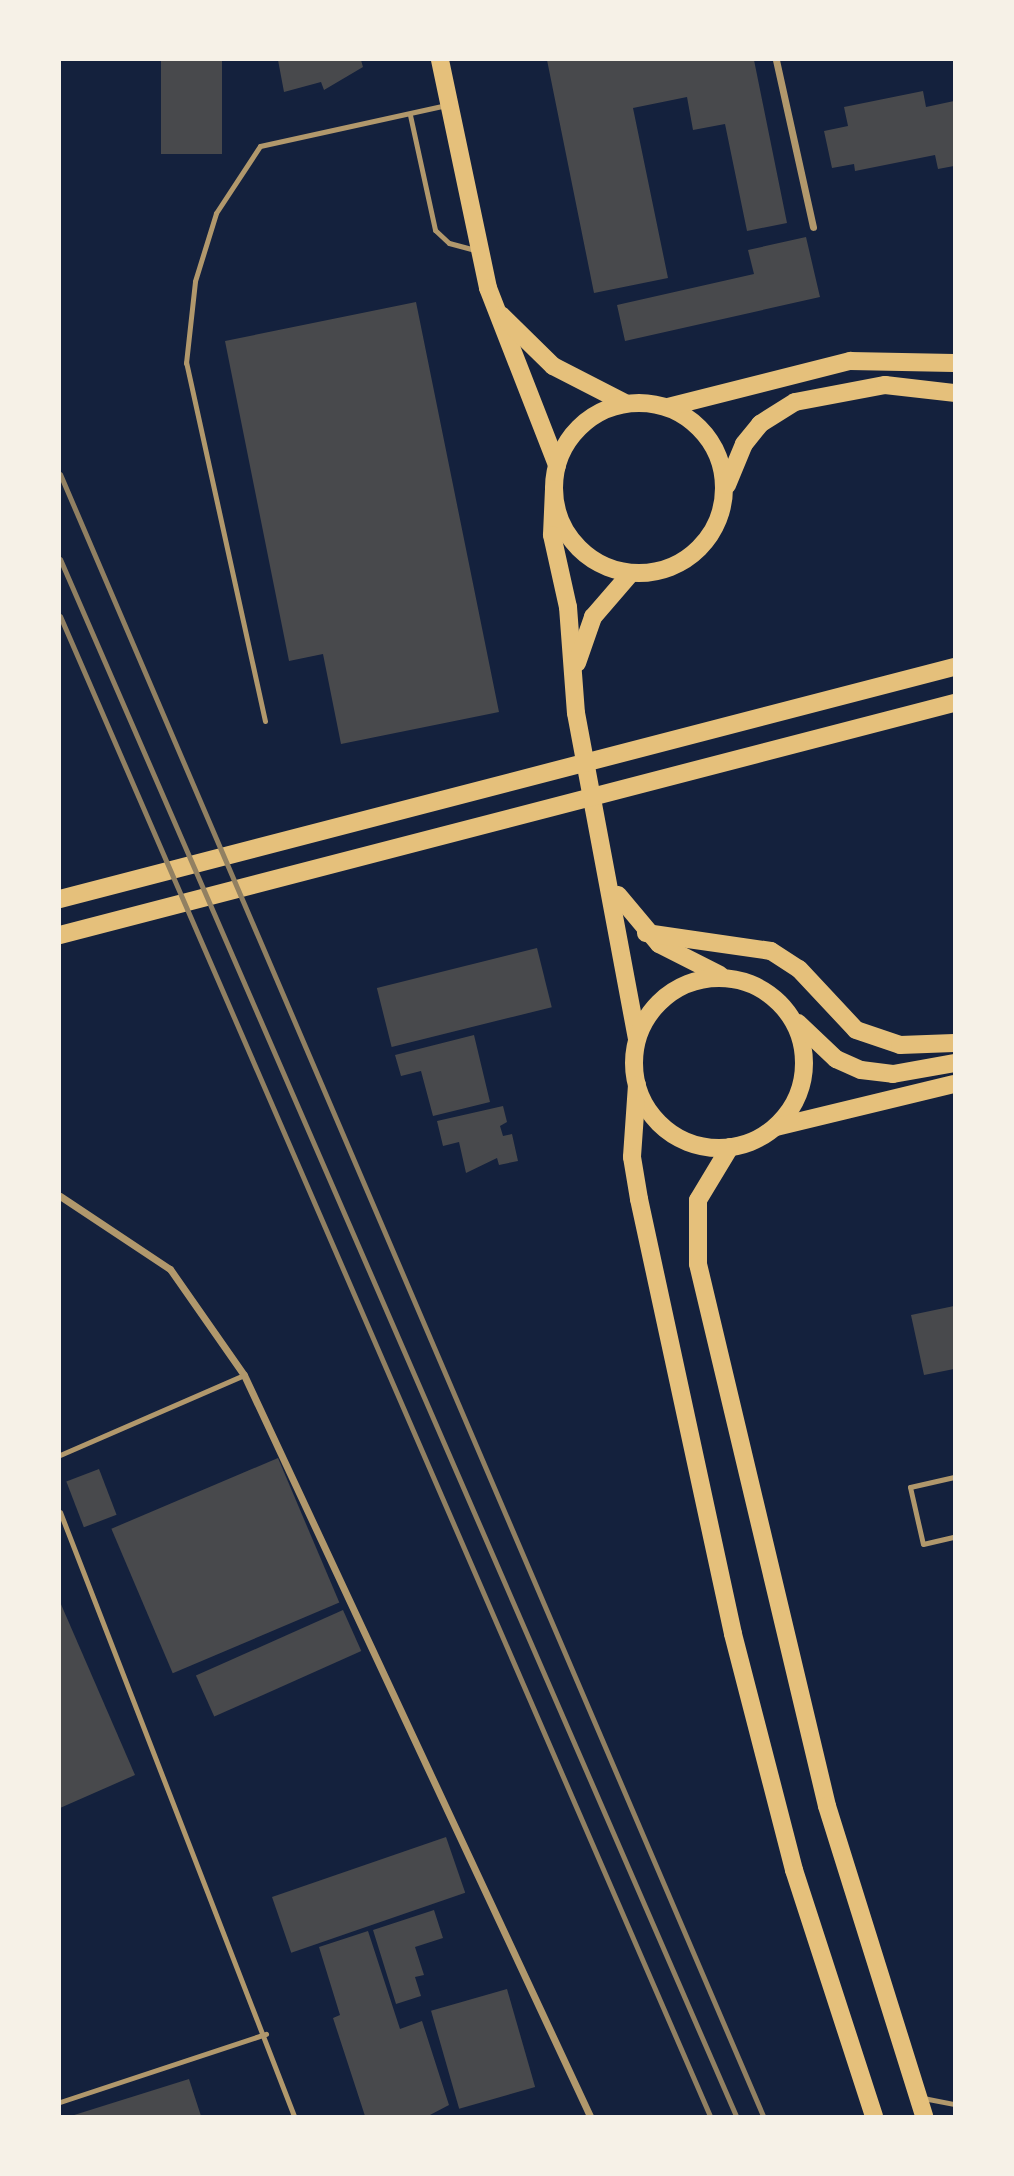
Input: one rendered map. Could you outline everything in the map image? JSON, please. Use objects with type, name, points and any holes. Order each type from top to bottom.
[{"type":"main road","points":[[440,60],[492,303],[557,465]]},
{"type":"main road","points":[[492,303],[544,359],[625,403],[668,407],[850,361],[954,363]]},
{"type":"main road","points":[[554,489],[562,525],[576,546],[607,567],[631,573],[664,570],[693,555],[715,529],[724,495],[744,444],[760,424],[795,402],[873,386],[954,393]]},
{"type":"main road","points":[[625,403],[582,424],[557,465],[552,535],[568,607],[574,680],[613,886],[637,1038],[637,1085],[632,1135],[637,1190],[730,1621],[794,1870],[874,2116]]},
{"type":"main road","points":[[668,407],[711,442],[724,495]]},
{"type":"main road","points":[[574,680],[593,617],[631,573]]},
{"type":"main road","points":[[60,899],[654,741],[954,667]]},
{"type":"main road","points":[[60,935],[954,703]]},
{"type":"main road","points":[[914,713],[954,711]]},
{"type":"main road","points":[[613,886],[646,933],[675,955],[768,993],[830,1054],[862,1070],[893,1074],[954,1063]]},
{"type":"main road","points":[[646,933],[771,951],[799,969],[856,1031],[900,1045],[954,1043]]},
{"type":"main road","points":[[637,1038],[672,991],[698,980],[727,978]]},
{"type":"main road","points":[[773,1128],[789,1111],[803,1077],[803,1051],[789,1014]]},
{"type":"main road","points":[[637,1085],[651,1114],[677,1137],[730,1147],[773,1128],[954,1084]]},
{"type":"main road","points":[[730,1147],[698,1200],[698,1264],[827,1806],[923,2116]]},
{"type":"street","points":[[776,60],[813,227]]},
{"type":"street","points":[[60,1196],[170,1269],[244,1375],[590,2116]]},
{"type":"lane","points":[[265,721],[186,363],[195,281],[216,213],[260,146],[410,115],[449,104]]},
{"type":"lane","points":[[410,115],[435,230],[449,243],[479,251]]},
{"type":"lane","points":[[60,1455],[244,1375]]},
{"type":"lane","points":[[954,1476],[910,1487],[923,1545],[954,1537]]},
{"type":"lane","points":[[60,1512],[266,2034],[294,2116]]},
{"type":"lane","points":[[60,2102],[266,2034]]},
{"type":"lane","points":[[916,2097],[954,2104]]},
{"type":"building","points":[[161,60],[222,60],[222,154],[161,154]]},
{"type":"building","points":[[278,60],[361,60],[363,67],[324,90],[321,82],[284,92]]},
{"type":"building","points":[[547,60],[754,60],[787,223],[747,231],[725,124],[693,130],[687,97],[633,108],[668,278],[594,293]]},
{"type":"building","points":[[923,91],[926,107],[954,101],[954,166],[938,169],[935,155],[855,171],[854,164],[832,168],[824,131],[848,126],[844,107]]},
{"type":"building","points":[[806,237],[820,297],[625,341],[617,305],[754,274],[748,250]]},
{"type":"building","points":[[416,302],[499,712],[341,744],[323,654],[289,661],[225,341]]},
{"type":"building","points":[[537,948],[552,1007],[392,1047],[377,988]]},
{"type":"building","points":[[474,1035],[490,1102],[433,1116],[421,1071],[401,1076],[395,1055]]},
{"type":"building","points":[[503,1106],[507,1122],[500,1126],[503,1136],[512,1134],[518,1161],[499,1165],[497,1158],[466,1173],[459,1142],[443,1146],[437,1121]]},
{"type":"building","points":[[954,1306],[954,1369],[924,1375],[911,1315]]},
{"type":"building","points":[[278,1458],[339,1603],[173,1673],[111,1529]]},
{"type":"building","points":[[99,1469],[117,1515],[84,1527],[66,1482]]},
{"type":"building","points":[[60,1602],[135,1775],[60,1808]]},
{"type":"building","points":[[343,1610],[361,1651],[214,1717],[196,1675]]},
{"type":"building","points":[[446,1837],[465,1893],[291,1953],[272,1897]]},
{"type":"building","points":[[434,1910],[443,1938],[415,1947],[424,1975],[415,1977],[421,1996],[396,2004],[373,1930]]},
{"type":"building","points":[[368,1931],[400,2029],[422,2021],[449,2105],[428,2116],[365,2116],[333,2018],[340,2015],[319,1947]]},
{"type":"building","points":[[507,1989],[535,2087],[459,2109],[431,2011]]},
{"type":"building","points":[[189,2079],[201,2116],[71,2116]]},
{"type":"railway","points":[[60,474],[763,2116]]},
{"type":"railway","points":[[60,559],[736,2116]]},
{"type":"railway","points":[[60,616],[710,2116]]}]
